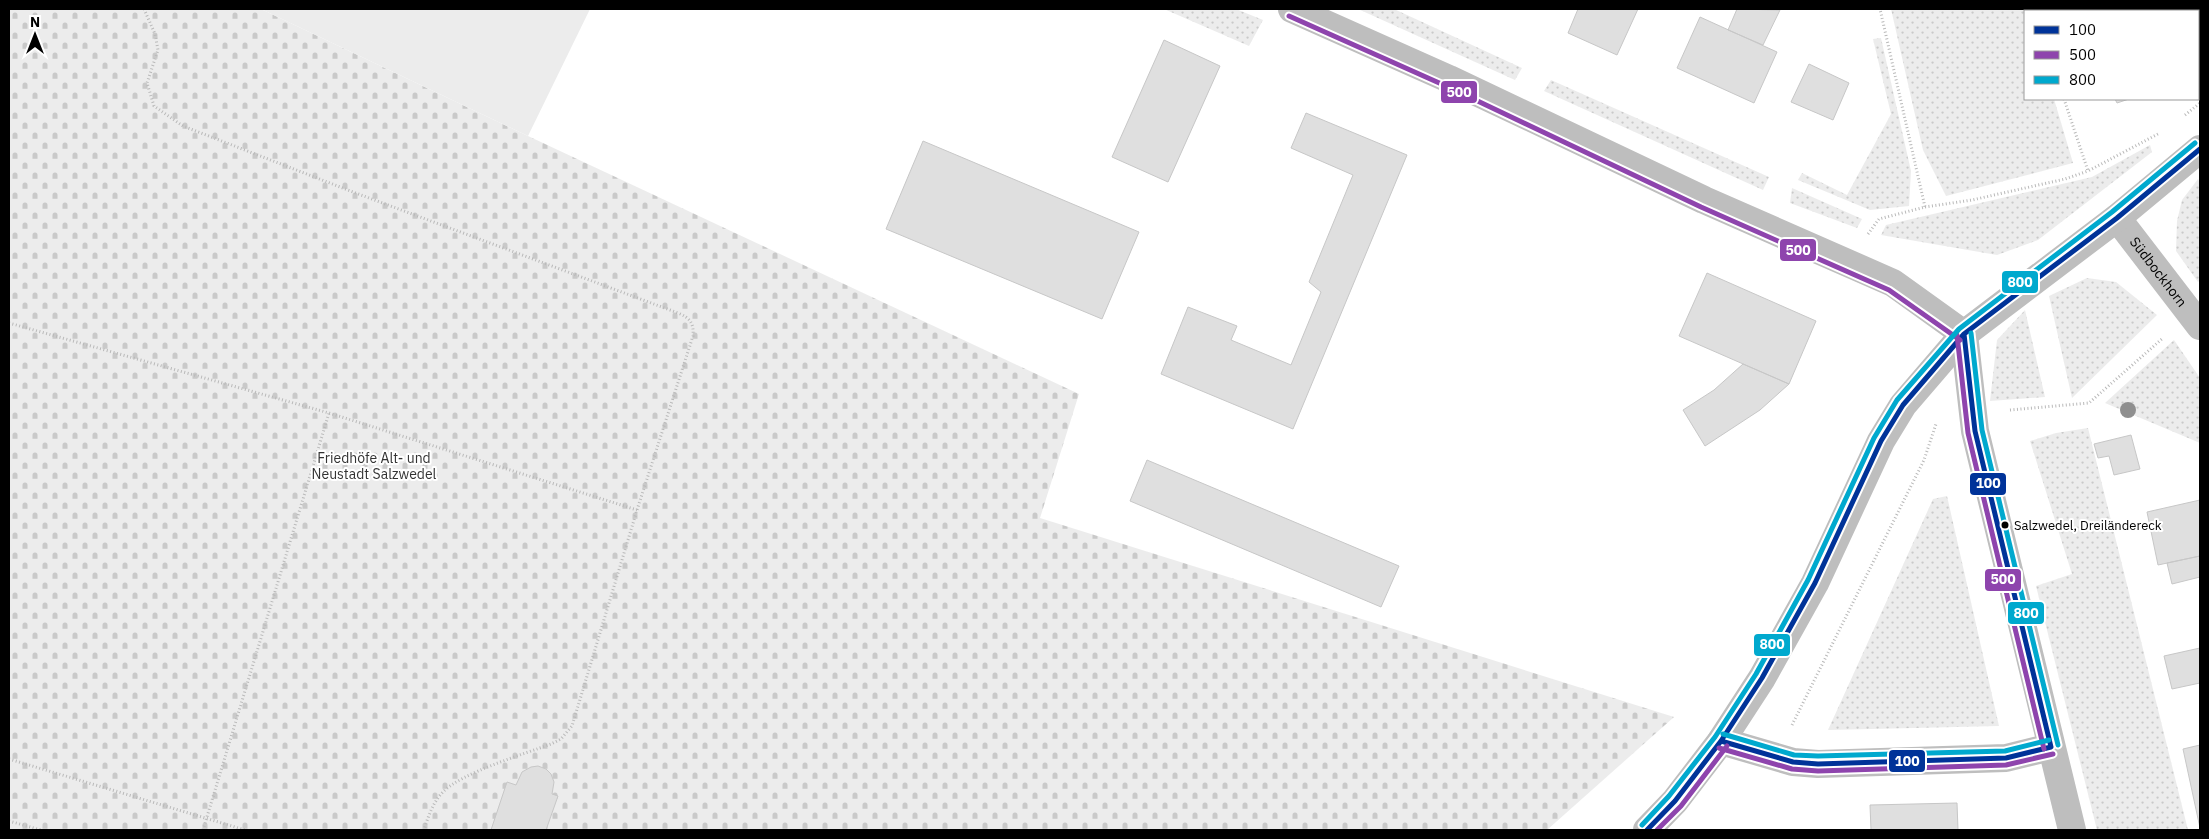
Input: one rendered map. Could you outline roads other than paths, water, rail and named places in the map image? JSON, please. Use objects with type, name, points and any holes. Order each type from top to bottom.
[{"type":"street","points":[[1292,9],[1458,83],[1704,200],[1893,283],[1964,334],[1975,431],[2072,830]]},
{"type":"street","points":[[1647,830],[1675,801],[1721,741],[1762,678],[1815,583],[1881,441],[1903,405],[1964,334],[2117,218],[2200,150]]},
{"type":"street","name":"Südbockhorn","points":[[2117,218],[2196,319]]},
{"type":"street","points":[[1721,741],[1793,762],[1818,764],[2006,758],[2051,747]]},
{"type":"place","name":"Salzwedel, Dreiländereck","points":[[2005,525]]},
{"type":"park label","name":"Friedhöfe Alt- und Neustadt Salzwedel","points":[[374,466]]}]
